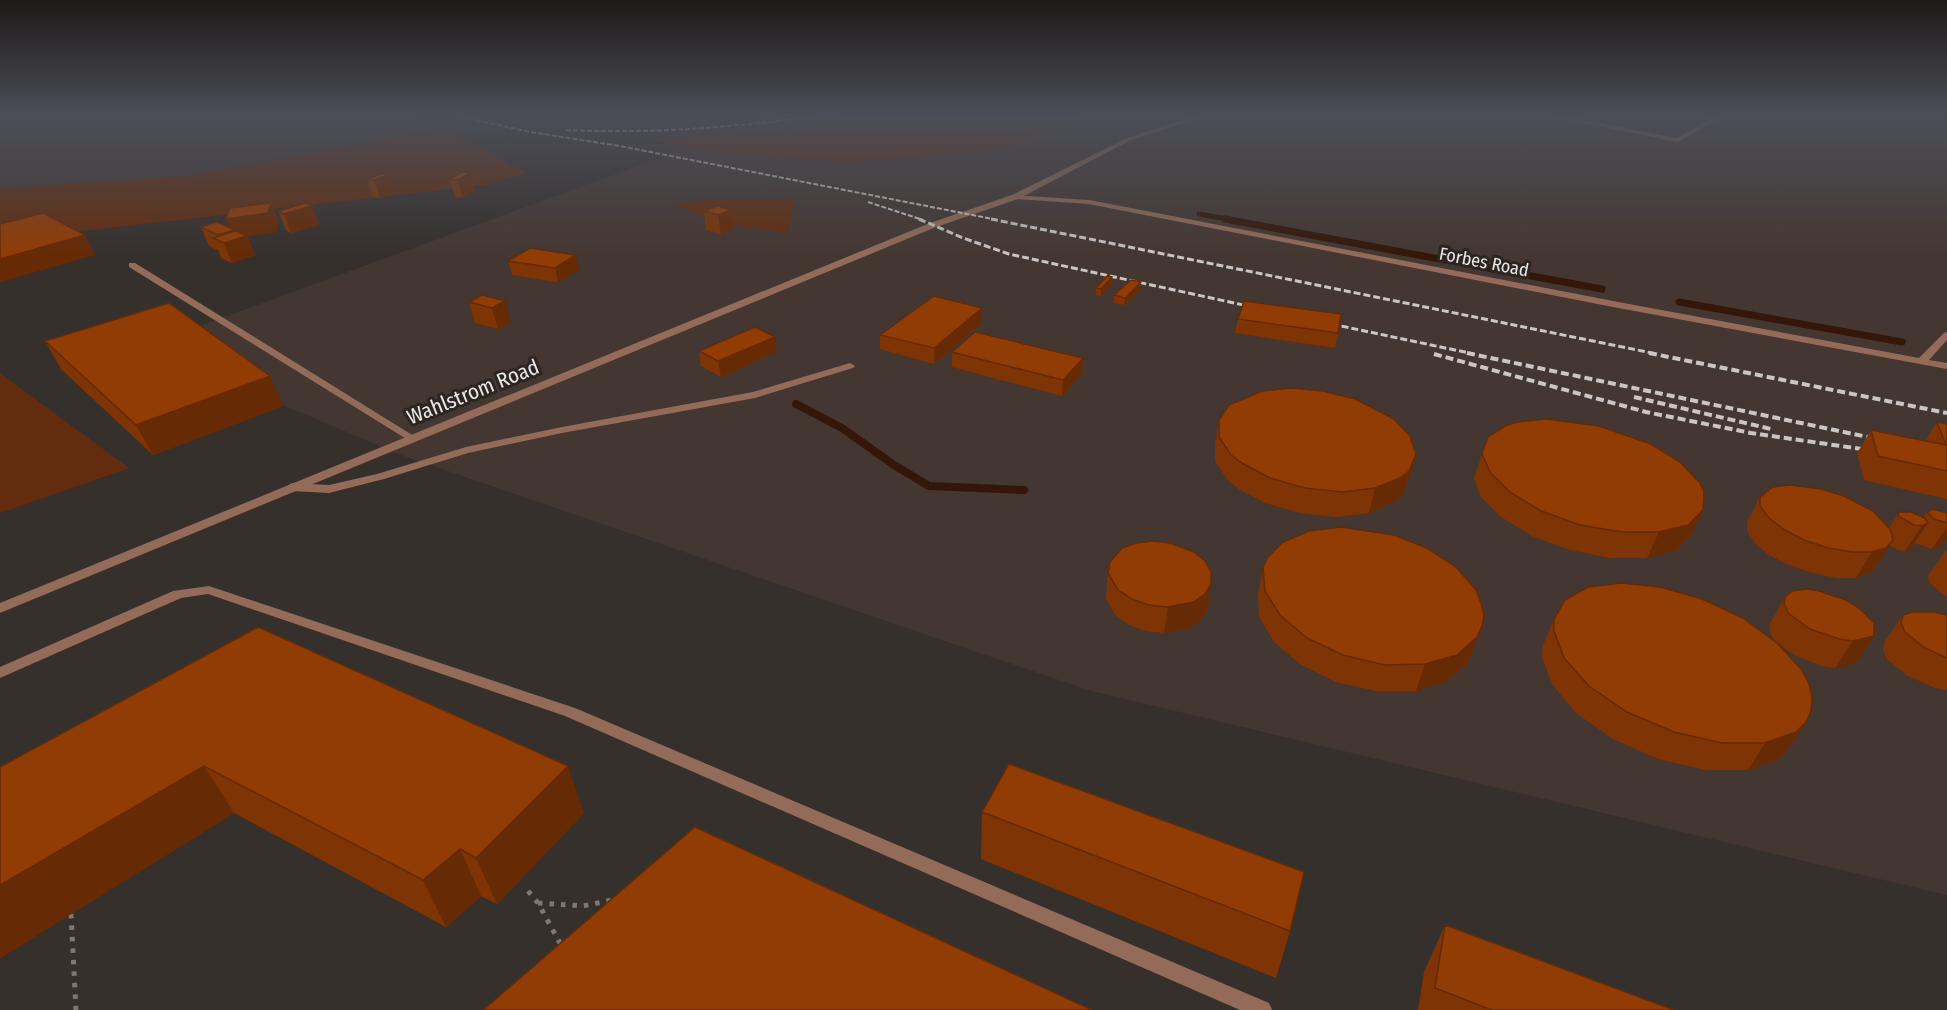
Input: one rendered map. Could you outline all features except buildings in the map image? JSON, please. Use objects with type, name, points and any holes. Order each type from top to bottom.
[{"type":"street","points":[[1015,197],[1085,161]]},
{"type":"street","name":"Wahlstrom Road","points":[[0,608],[962,213],[1015,197]]},
{"type":"street","name":"Forbes Road","points":[[1015,197],[1089,202],[1613,304],[1947,366]]},
{"type":"street","points":[[132,264],[411,438]]},
{"type":"street","points":[[1922,361],[1947,335]]},
{"type":"street","points":[[292,487],[329,489],[380,477],[466,450],[754,395],[850,366]]},
{"type":"street","points":[[0,673],[178,594],[209,590],[570,712],[1262,1010]]},
{"type":"path","points":[[528,891],[538,903],[561,945]]},
{"type":"path","points":[[538,903],[583,906],[616,899],[607,907]]},
{"type":"path","points":[[71,914],[76,1010]]},
{"type":"path","points":[[554,953],[570,937]]},
{"type":"shaded area","points":[[0,161],[271,161],[190,176],[0,189]]},
{"type":"shaded area","points":[[271,161],[505,161],[527,173],[486,185],[90,230],[0,235],[0,188],[190,176]]},
{"type":"shaded area","points":[[651,161],[1947,161],[1947,895],[1088,690],[401,455],[145,346]]},
{"type":"shaded area","points":[[714,199],[794,199],[789,232],[719,224],[673,203]]},
{"type":"shaded area","points":[[0,373],[129,468],[0,513]]},
{"type":"waterway","points":[[1199,214],[1233,220]]},
{"type":"waterway","points":[[1225,219],[1445,260]]},
{"type":"waterway","points":[[1472,265],[1602,289]]},
{"type":"waterway","points":[[1679,302],[1902,342]]},
{"type":"waterway","points":[[796,404],[842,428],[894,465],[929,486],[1024,490]]},
{"type":"railway","points":[[697,161],[998,220]]},
{"type":"railway","points":[[868,202],[923,220]]},
{"type":"railway","points":[[919,219],[1009,254],[1257,308]]},
{"type":"railway","points":[[991,219],[1657,354]]},
{"type":"railway","points":[[1322,322],[1474,354]]},
{"type":"railway","points":[[1467,353],[1882,440]]},
{"type":"railway","points":[[1649,353],[1947,413]]},
{"type":"railway","points":[[1434,354],[1646,412],[1751,433],[1875,451]]},
{"type":"railway","points":[[1634,397],[1771,429]]}]
